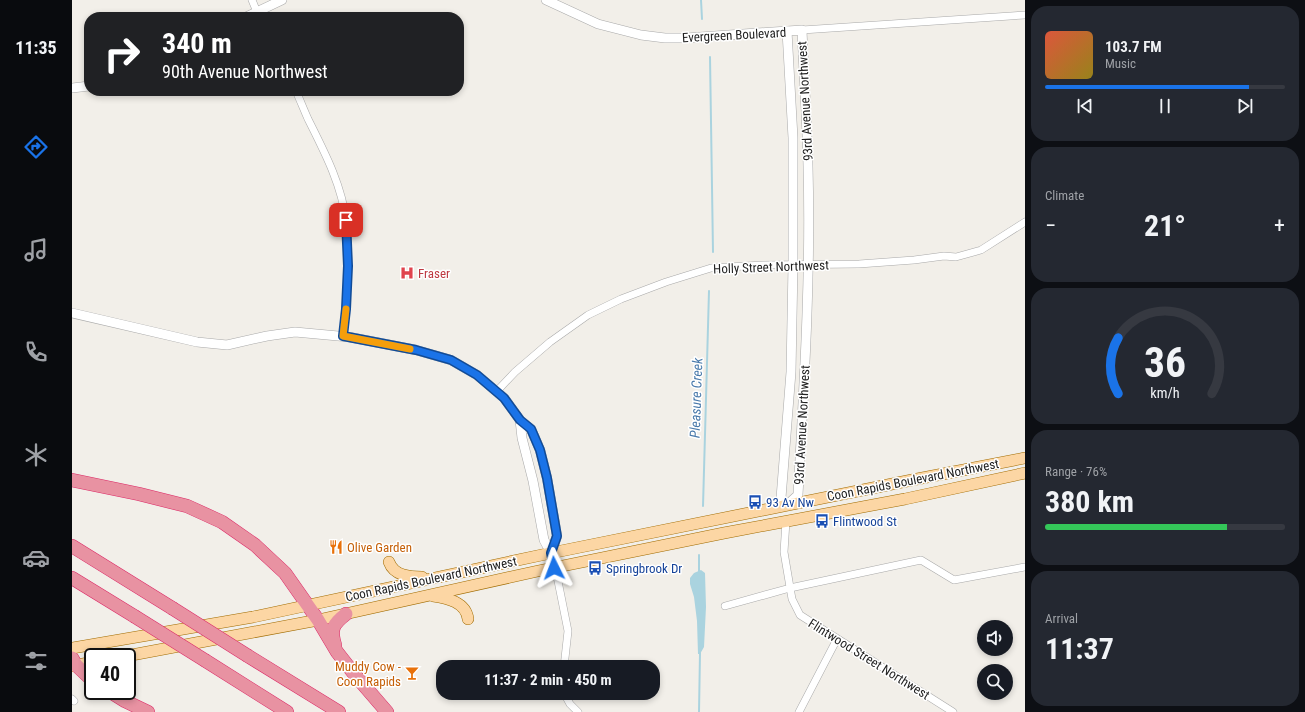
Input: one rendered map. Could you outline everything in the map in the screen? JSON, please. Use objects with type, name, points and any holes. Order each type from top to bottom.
[{"type":"highway","points":[[72,480],[187,506],[222,522],[255,545],[285,573],[318,620],[337,652],[387,712]]},
{"type":"highway","points":[[72,546],[339,712]]},
{"type":"highway","points":[[72,578],[287,712]]},
{"type":"highway","points":[[337,652],[332,634],[338,622],[346,614]]},
{"type":"highway","points":[[73,663],[84,673]]},
{"type":"highway","points":[[123,700],[148,712]]},
{"type":"main road","name":"Coon Rapids Boulevard Northwest","points":[[72,648],[253,617],[551,553],[1025,458]]},
{"type":"main road","name":"Coon Rapids Boulevard Northwest","points":[[136,654],[318,620],[554,568],[786,521],[905,499],[1025,473]]},
{"type":"main road","points":[[389,562],[393,568],[404,576],[414,577],[459,573]]},
{"type":"main road","points":[[421,597],[433,596],[454,601],[463,607],[468,619]]},
{"type":"main road","points":[[73,663],[84,662]]},
{"type":"street","points":[[252,0],[257,12]]},
{"type":"street","points":[[261,12],[282,0]]},
{"type":"street","name":"Evergreen Boulevard","points":[[546,0],[598,24],[641,35],[665,38],[686,38],[1025,15]]},
{"type":"street","name":"93rd Avenue Northwest","points":[[787,31],[793,138],[791,372],[781,498],[787,505],[798,495],[806,372],[808,167],[802,30]]},
{"type":"street","points":[[72,88],[84,87]]},
{"type":"street","points":[[298,96],[325,154],[338,189],[346,220],[348,266],[343,336]]},
{"type":"street","name":"Holly Street Northwest","points":[[496,391],[515,372],[550,342],[588,315],[622,299],[666,282],[711,268],[763,265],[859,264],[944,256],[956,257],[981,250],[1025,222]]},
{"type":"street","points":[[72,312],[197,342],[227,345],[267,336],[295,332],[343,336],[416,350],[451,360],[477,375],[496,391],[504,398],[520,420],[531,429],[540,450],[547,478],[557,536],[551,553]]},
{"type":"street","points":[[520,420],[522,438],[533,481],[544,540],[551,553],[568,631],[565,660]]},
{"type":"street","name":"Flintwood Street Northwest","points":[[787,505],[784,552],[792,599],[800,615],[953,712]]},
{"type":"street","points":[[725,606],[790,588],[921,560],[954,580],[1025,567]]},
{"type":"street","points":[[799,712],[837,639]]},
{"type":"street","points":[[568,700],[578,712]]},
{"type":"water","points":[[701,570],[705,573],[706,607],[704,647],[700,654],[698,654],[697,621],[690,578],[694,573]]},
{"type":"waterway","name":"Pleasure Creek","points":[[701,0],[702,19]]},
{"type":"waterway","name":"Pleasure Creek","points":[[710,57],[713,252]]},
{"type":"waterway","name":"Pleasure Creek","points":[[703,506],[709,291]]},
{"type":"waterway","name":"Pleasure Creek","points":[[699,555],[699,573]]},
{"type":"waterway","name":"Pleasure Creek","points":[[699,712],[700,653]]},
{"type":"slow traffic","points":[[346,309],[343,336],[410,349]]},
{"type":"place","name":"Fraser","points":[[407,273]]},
{"type":"place","name":"93 Av Nw","points":[[755,502]]},
{"type":"place","name":"Flintwood St","points":[[822,521]]},
{"type":"place","name":"Olive Garden","points":[[336,547]]},
{"type":"place","name":"Springbrook Dr","points":[[595,568]]},
{"type":"place","name":"Muddy Cow - Coon Rapids","points":[[412,673]]},
{"type":"route","points":[[346,220],[348,266],[343,336],[416,350],[451,360],[477,375],[504,398],[520,420],[531,429],[540,450],[547,478],[557,536],[551,553],[554,568]]}]
